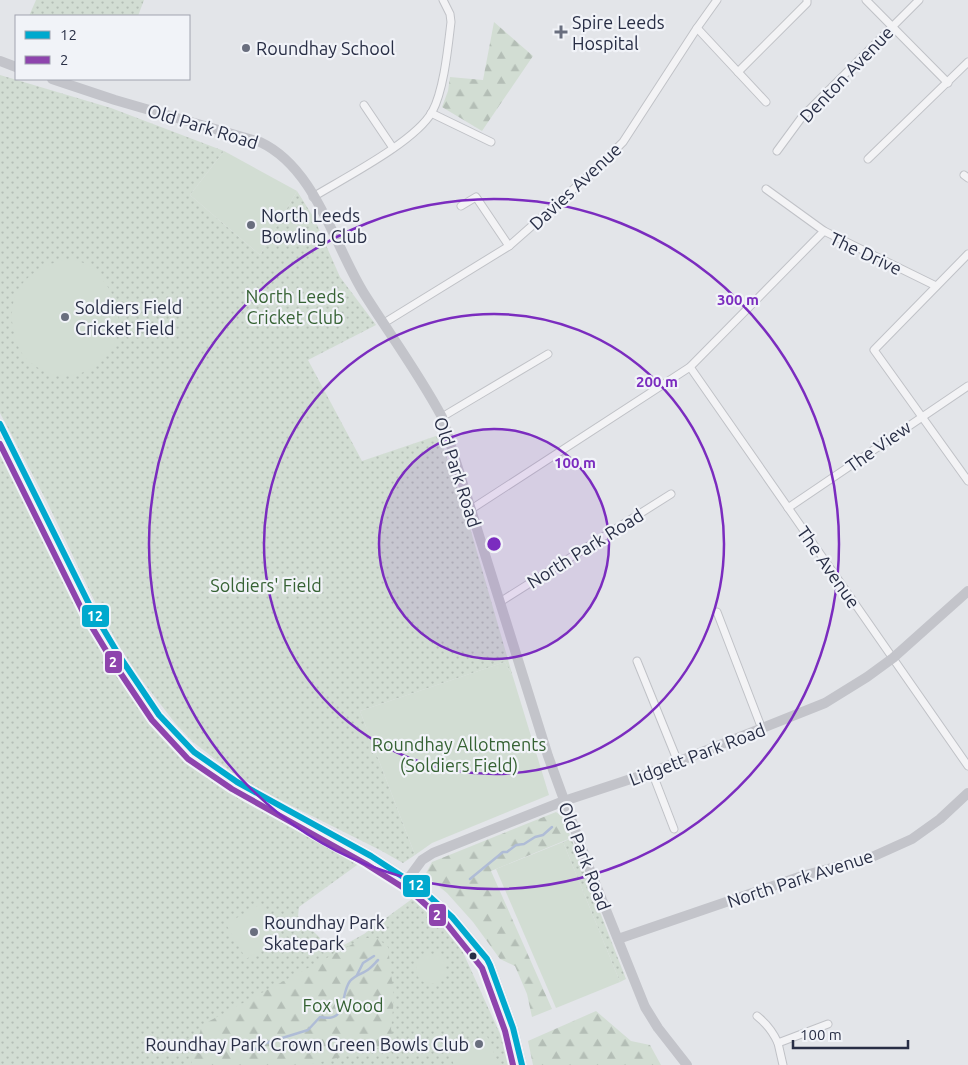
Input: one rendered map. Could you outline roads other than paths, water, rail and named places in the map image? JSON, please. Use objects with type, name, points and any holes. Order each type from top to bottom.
[{"type":"street","points":[[314,197],[393,148],[415,132],[432,113],[440,93],[451,22],[450,14],[443,0]]},
{"type":"street","name":"Davies Avenue","points":[[384,323],[509,246],[593,172],[623,142],[717,0]]},
{"type":"street","points":[[738,72],[807,0]]},
{"type":"street","points":[[866,0],[948,83]]},
{"type":"street","name":"Denton Avenue","points":[[777,151],[802,117],[919,0]]},
{"type":"street","points":[[697,28],[766,102]]},
{"type":"street","points":[[0,61],[15,67]]},
{"type":"street","points":[[868,159],[968,62]]},
{"type":"street","name":"Old Park Road","points":[[55,80],[114,100],[260,142],[277,152],[300,174],[314,197],[350,270],[416,372],[442,417],[564,802],[645,1007],[658,1028],[687,1065]]},
{"type":"street","points":[[364,105],[393,148]]},
{"type":"street","points":[[432,113],[491,142]]},
{"type":"street","points":[[766,189],[824,232]]},
{"type":"street","points":[[461,206],[476,197],[509,246]]},
{"type":"street","name":"The Drive","points":[[470,510],[690,367],[824,232],[936,286]]},
{"type":"street","points":[[968,254],[874,350],[968,481]]},
{"type":"street","points":[[442,417],[548,354]]},
{"type":"street","name":"The Avenue","points":[[690,367],[968,766]]},
{"type":"street","name":"The View","points":[[788,508],[968,386]]},
{"type":"street","points":[[0,424],[92,610],[120,657],[159,715],[194,752],[237,782],[366,853],[408,879],[452,917],[487,959],[513,1028],[522,1065]]},
{"type":"street","name":"North Park Road","points":[[500,602],[671,494]]},
{"type":"street","name":"Lidgett Park Road","points":[[408,879],[422,860],[433,853],[564,802],[652,772],[834,699],[893,658],[968,591]]},
{"type":"street","points":[[717,612],[762,729]]},
{"type":"street","points":[[637,661],[678,762]]},
{"type":"street","points":[[652,772],[674,829]]},
{"type":"street","name":"North Park Avenue","points":[[618,939],[802,876],[872,857],[912,839],[940,819],[968,793]]},
{"type":"street","points":[[757,1016],[766,1022],[773,1032],[778,1043],[783,1065]]},
{"type":"street","points":[[778,1043],[828,1024]]},
{"type":"waterway","points":[[470,879],[503,852],[507,852],[516,845],[524,844],[535,837],[543,835],[552,827]]},
{"type":"waterway","points":[[357,975],[363,963],[374,956]]},
{"type":"waterway","points":[[252,1051],[266,1043],[308,1030],[320,1017],[329,1018],[335,1016],[342,1007],[350,981],[368,970],[378,960]]},
{"type":"place","name":"Spire Leeds Hospital","points":[[561,32]]},
{"type":"place","name":"Roundhay School","points":[[246,48]]},
{"type":"place","name":"North Leeds Bowling Club","points":[[251,225]]},
{"type":"place","name":"Soldiers Field Cricket Field","points":[[65,317]]},
{"type":"place","name":"Roundhay Park Skatepark","points":[[254,932]]},
{"type":"place","name":"Roundhay Park Crown Green Bowls Club","points":[[479,1044]]},
{"type":"park label","name":"North Leeds Cricket Club","points":[[295,306]]},
{"type":"park label","name":"Soldiers' Field","points":[[266,585]]},
{"type":"park label","name":"Roundhay Allotments (Soldiers Field)","points":[[459,754]]},
{"type":"park label","name":"Fox Wood","points":[[343,1005]]}]
